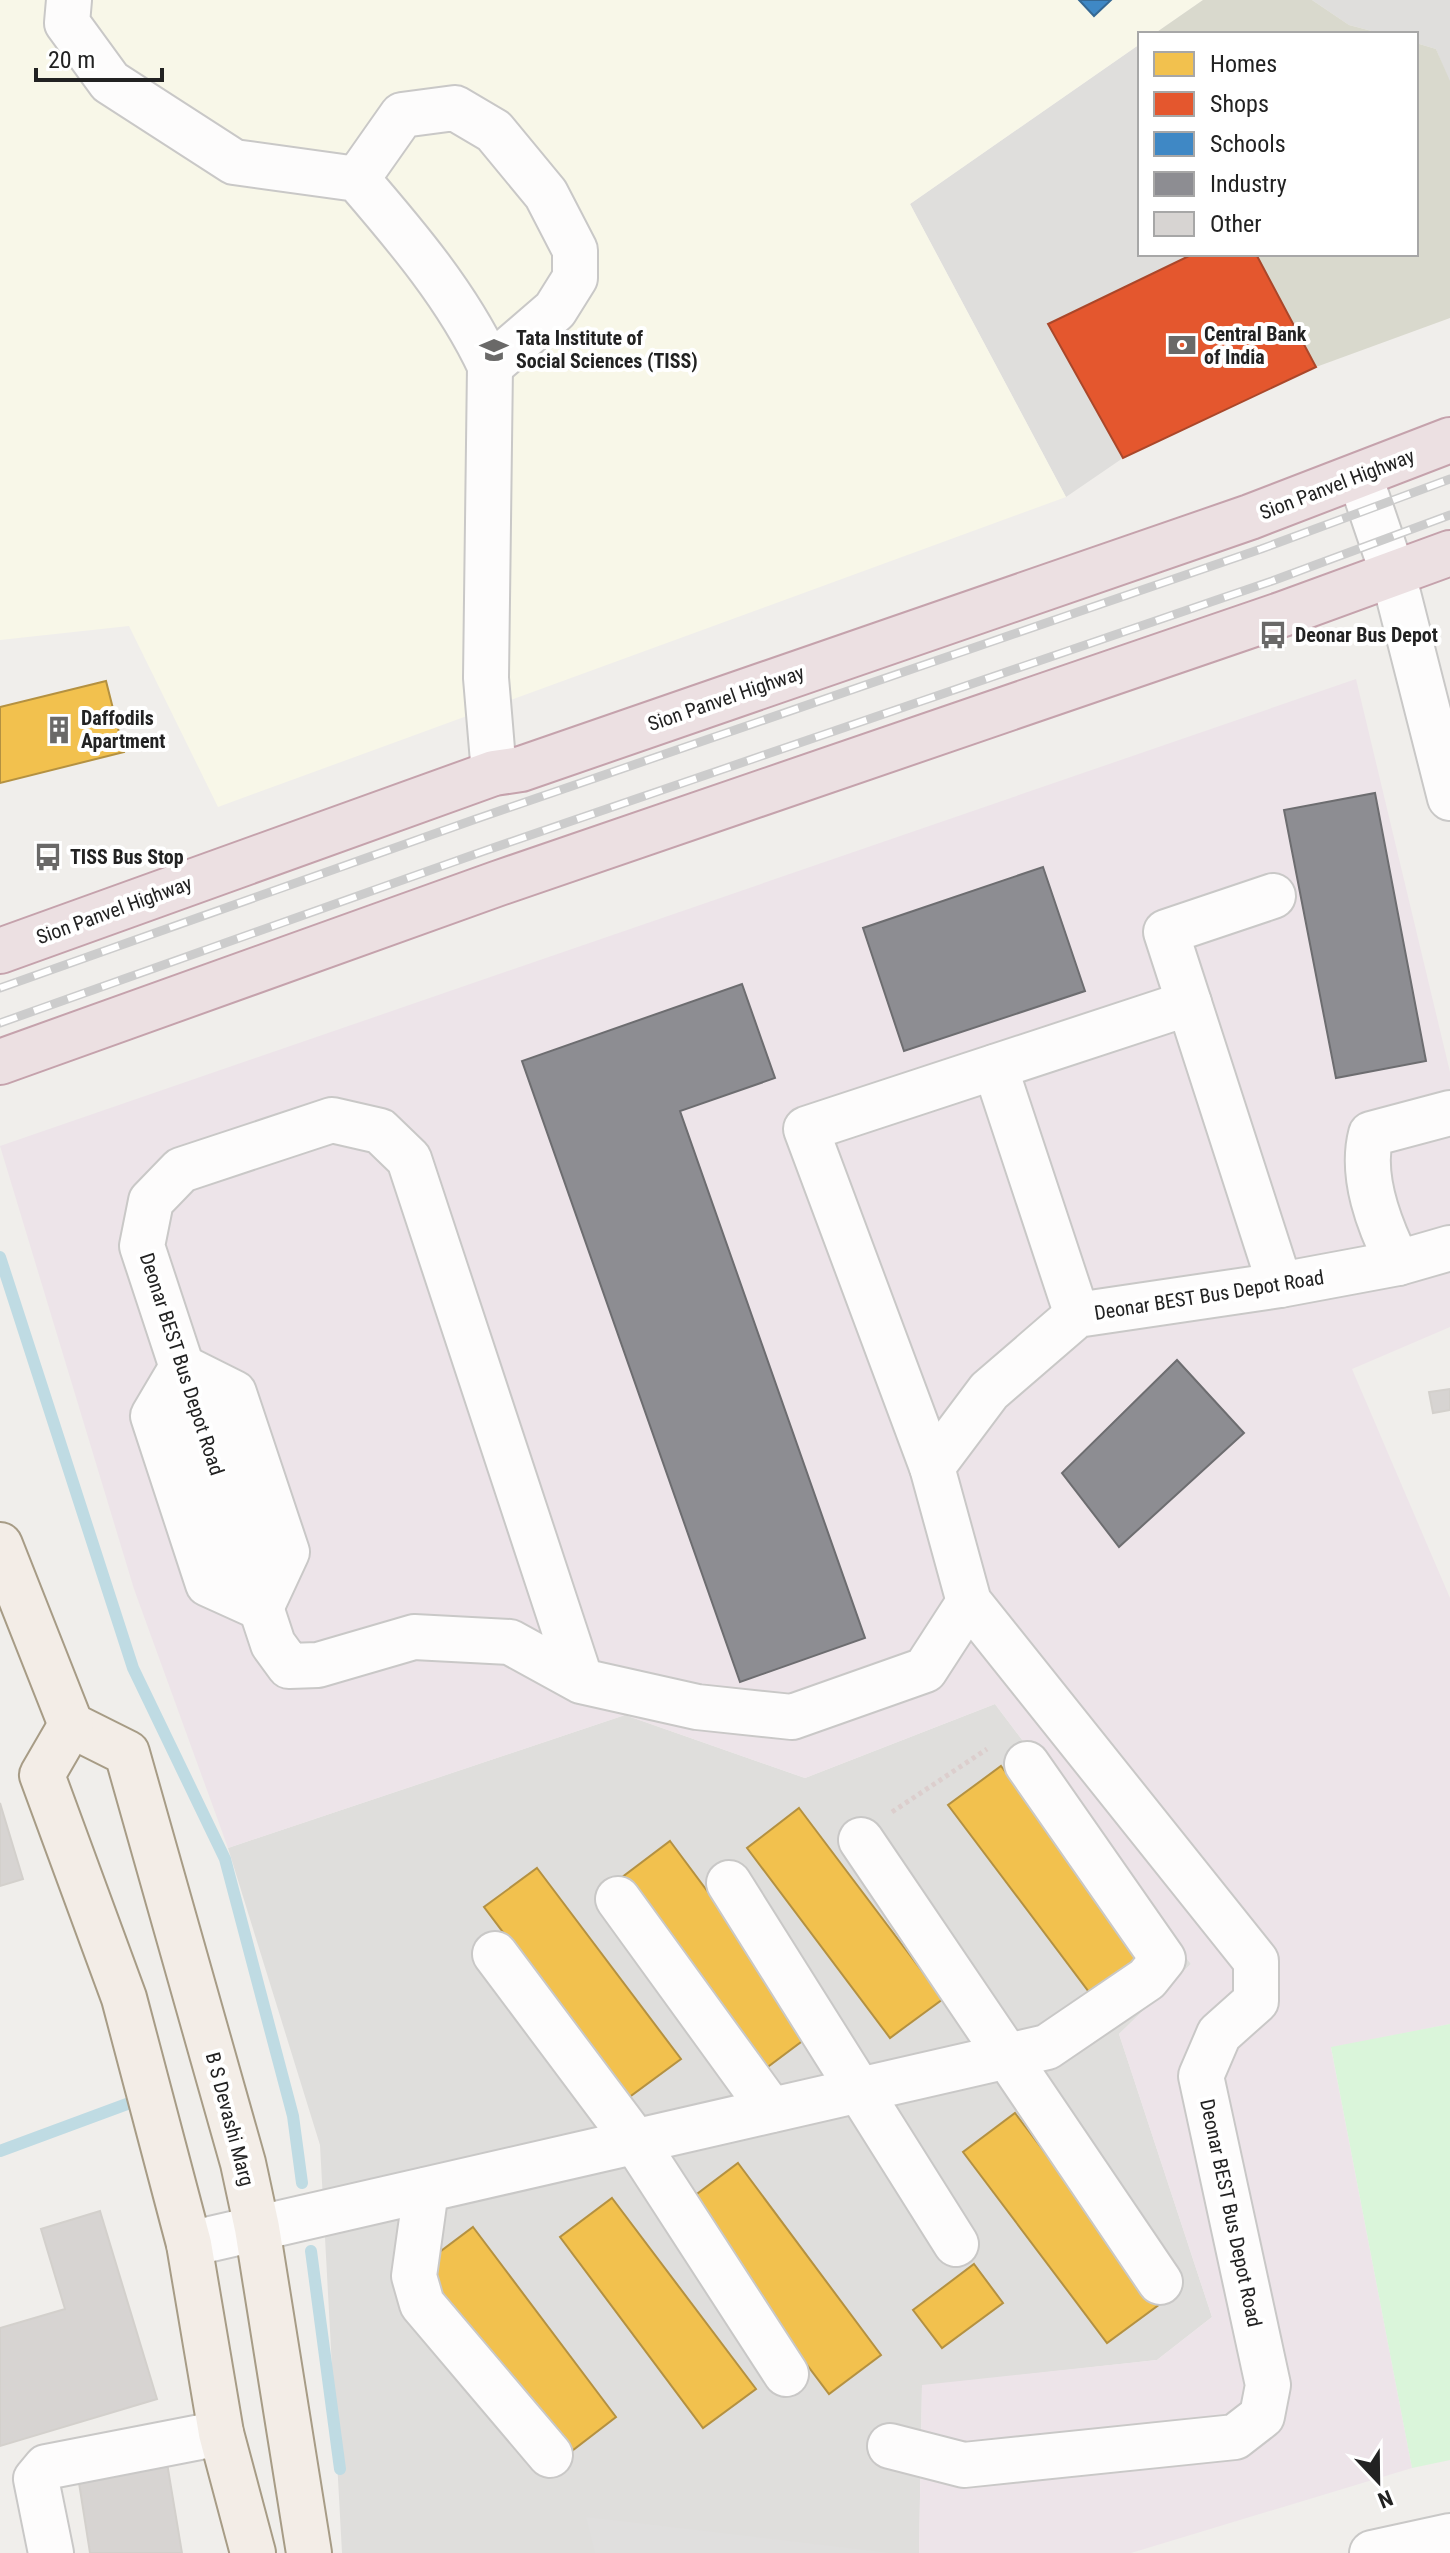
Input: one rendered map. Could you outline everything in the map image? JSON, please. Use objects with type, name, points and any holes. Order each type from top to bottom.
[{"type":"highway","name":"Sion Panvel Highway","points":[[0,951],[494,773],[521,769],[1360,477],[1450,440]]},
{"type":"highway","points":[[0,1062],[499,883],[1450,553]]},
{"type":"main road","points":[[0,1545],[71,1725],[42,1775],[124,1998],[189,2244],[221,2433],[253,2553]]},
{"type":"main road","name":"B S Devashi Marg","points":[[71,1725],[127,1753],[243,2163],[257,2228],[309,2553]]},
{"type":"street","points":[[69,0],[67,23],[110,82],[234,162],[357,179],[436,277],[475,332],[490,366],[486,678],[494,773]]},
{"type":"street","points":[[357,179],[402,115],[455,108],[494,131],[546,194],[575,250],[575,278],[555,310],[490,366]]},
{"type":"street","points":[[1360,477],[1393,574],[1450,798]]},
{"type":"street","points":[[1273,896],[1166,932],[1280,1285]]},
{"type":"street","points":[[932,1467],[806,1129],[1189,1003]]},
{"type":"street","points":[[995,1067],[1077,1315]]},
{"type":"street","points":[[1398,1263],[1385,1237],[1375,1204],[1366,1155],[1371,1134],[1450,1113]]},
{"type":"street","name":"Deonar BEST Bus Depot Road","points":[[581,1681],[409,1159],[380,1131],[332,1120],[181,1170],[151,1201],[142,1246],[273,1644],[289,1666],[318,1665],[414,1637],[510,1642],[581,1681],[697,1707],[792,1717],[925,1670],[969,1602]]},
{"type":"street","name":"Deonar BEST Bus Depot Road","points":[[890,2446],[964,2465],[1235,2437],[1262,2416],[1268,2385],[1201,2076],[1219,2034],[1256,2001],[1256,1961],[969,1602],[932,1467],[989,1391],[1077,1315],[1280,1285],[1398,1263],[1450,1248]]},
{"type":"street","points":[[189,2244],[1047,2047],[1147,1979],[1163,1959],[1027,1764]]},
{"type":"street","points":[[861,1840],[1160,2282]]},
{"type":"street","points":[[729,1883],[956,2244]]},
{"type":"street","points":[[618,1899],[771,2110]]},
{"type":"street","points":[[495,1954],[635,2141],[786,2374]]},
{"type":"street","points":[[426,2190],[414,2276],[422,2304],[550,2455]]},
{"type":"street","points":[[51,2553],[36,2479],[46,2467],[221,2433]]},
{"type":"street","points":[[1372,2553],[1450,2536]]},
{"type":"path","points":[[887,1877],[892,1811],[1000,1741],[1013,1744],[1027,1764]]},
{"type":"shaded area","name":"Tata Institute of Social Sciences (TISS)","points":[[0,0],[1203,0],[1157,32],[1138,32],[1138,45],[910,204],[1066,497],[218,807],[129,626],[0,640]]},
{"type":"shaded area","points":[[1203,0],[1312,0],[1349,25],[1375,32],[1157,32]]},
{"type":"shaded area","points":[[1312,0],[1450,0],[1450,83],[1436,49],[1418,44],[1418,32],[1375,32],[1349,25]]},
{"type":"shaded area","points":[[1418,44],[1436,49],[1450,81],[1450,318],[1316,367],[1257,256],[1418,256]]},
{"type":"shaded area","points":[[1138,45],[1138,256],[1189,256],[1049,324],[1123,458],[1066,497],[910,204]]},
{"type":"shaded area","points":[[1356,679],[1450,1072],[1450,1327],[1352,1369],[1450,1598],[1450,2024],[1331,2048],[1412,2468],[1131,2553],[919,2553],[922,2385],[1157,2360],[1212,2317],[1119,2034],[1191,1964],[995,1704],[805,1778],[625,1715],[228,1848],[134,1589],[0,1146]]},
{"type":"shaded area","points":[[995,1704],[1191,1964],[1119,2034],[1212,2317],[1157,2360],[922,2386],[919,2553],[342,2553],[320,2145],[228,1848],[625,1715],[805,1778]]},
{"type":"shaded area","points":[[586,2517],[890,2553],[595,2553]]},
{"type":"green space","points":[[1450,2024],[1450,2460],[1412,2468],[1331,2047]]},
{"type":"building: Homes","name":"Daffodils Apartment","points":[[106,681],[124,752],[0,783],[0,707]]},
{"type":"building: Homes","points":[[1001,1766],[1145,1956],[1092,1996],[948,1805]]},
{"type":"building: Homes","points":[[799,1808],[943,1999],[890,2038],[747,1848]]},
{"type":"building: Homes","points":[[670,1841],[813,2033],[761,2072],[617,1881]]},
{"type":"building: Homes","points":[[537,1868],[681,2059],[628,2098],[484,1907]]},
{"type":"building: Homes","points":[[1015,2113],[1160,2304],[1107,2343],[963,2152]]},
{"type":"building: Homes","points":[[738,2163],[881,2355],[829,2394],[685,2203]]},
{"type":"building: Homes","points":[[612,2198],[756,2389],[703,2428],[560,2237]]},
{"type":"building: Homes","points":[[473,2227],[616,2417],[564,2457],[421,2266]]},
{"type":"building: Homes","points":[[974,2264],[1003,2303],[942,2348],[913,2310]]},
{"type":"building: Shops","name":"Central Bank of India","points":[[1189,256],[1257,256],[1316,367],[1123,458],[1048,324]]},
{"type":"building: Schools","points":[[1079,0],[1111,0],[1094,16]]},
{"type":"building: Industry","points":[[1375,793],[1426,1061],[1336,1078],[1284,810]]},
{"type":"building: Industry","points":[[1043,867],[1085,991],[904,1051],[863,928]]},
{"type":"building: Industry","points":[[742,984],[775,1078],[680,1111],[865,1638],[740,1682],[522,1061]]},
{"type":"building: Industry","points":[[1177,1360],[1244,1433],[1119,1547],[1062,1473]]},
{"type":"building: Other","points":[[1450,1389],[1450,1410],[1433,1413],[1429,1392]]},
{"type":"building: Other","points":[[0,1803],[23,1879],[0,1886]]},
{"type":"building: Other","points":[[100,2211],[157,2399],[0,2446],[0,2328],[65,2309],[41,2229]]},
{"type":"building: Other","points":[[166,2457],[182,2553],[90,2553],[77,2470]]},
{"type":"waterway","points":[[0,1257],[133,1668],[225,1859],[293,2116],[302,2183]]},
{"type":"waterway","points":[[0,2151],[127,2104]]},
{"type":"waterway","points":[[311,2251],[340,2469]]},
{"type":"railway","points":[[0,988],[476,819],[1261,549],[1450,479]]},
{"type":"railway","points":[[0,1023],[487,850],[1272,581],[1450,515]]},
{"type":"place","name":"Central Bank of India","points":[[1182,345]]},
{"type":"place","name":"Tata Institute of Social Sciences (TISS)","points":[[494,350]]},
{"type":"place","name":"Deonar Bus Depot","points":[[1273,635]]},
{"type":"place","name":"Daffodils Apartment","points":[[59,730]]},
{"type":"place","name":"TISS Bus Stop","points":[[48,857]]}]
